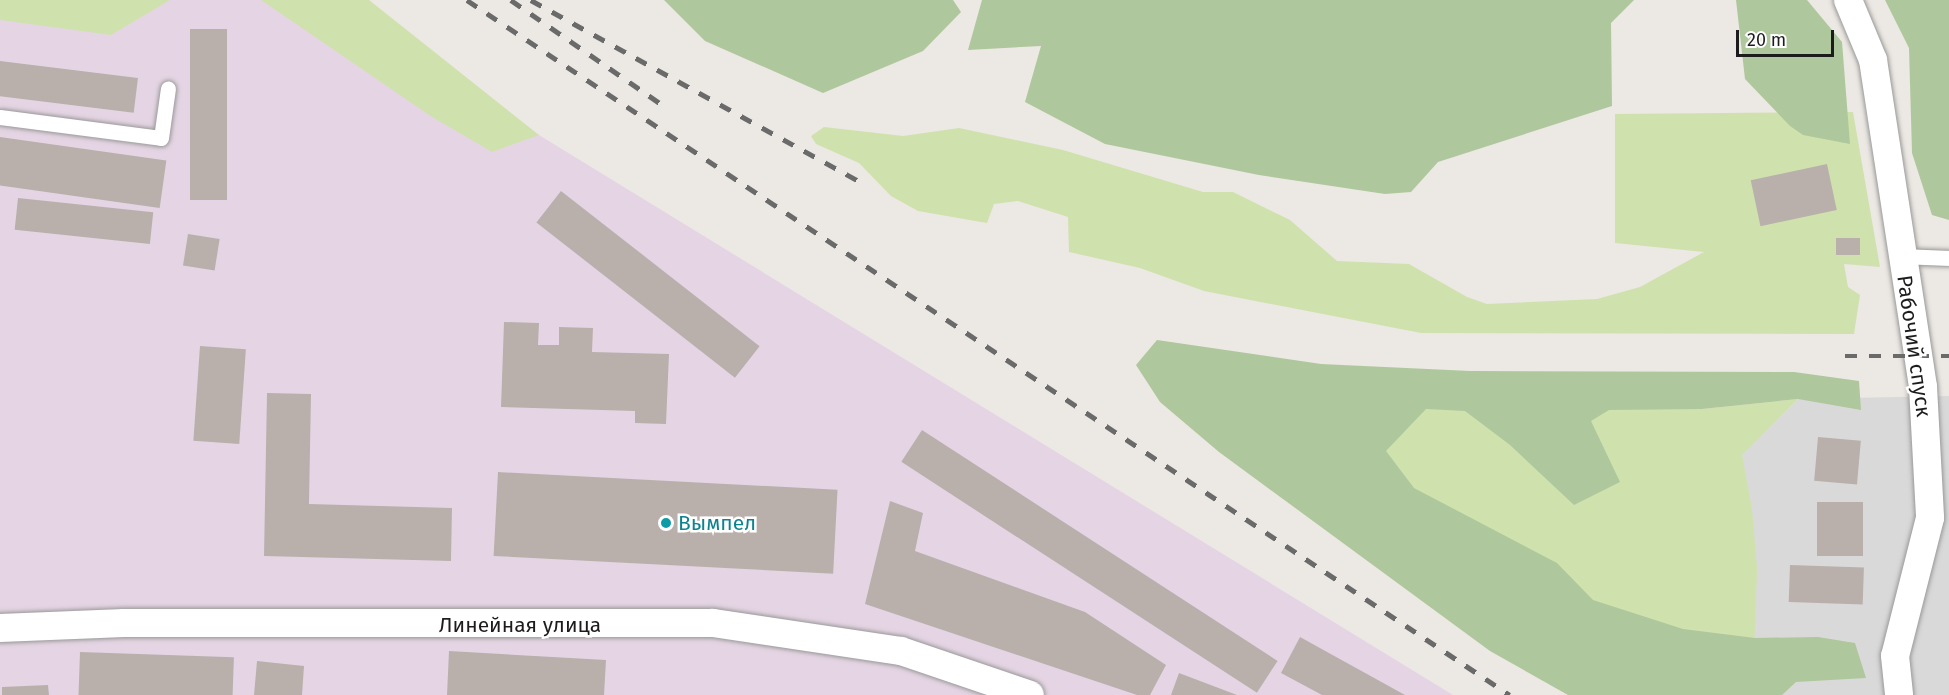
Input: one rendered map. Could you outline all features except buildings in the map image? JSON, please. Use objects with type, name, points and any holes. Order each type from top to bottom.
[{"type":"street","name":"Рабочий спуск","points":[[1848,0],[1873,60],[1901,256],[1923,387],[1930,518],[1895,656],[1899,695]]},
{"type":"street","name":"Линейная улица","points":[[0,628],[124,623],[713,623],[901,651],[1030,695]]},
{"type":"lane","points":[[0,117],[161,138],[168,88]]},
{"type":"lane","points":[[1901,256],[1949,258]]},
{"type":"shaded area","points":[[0,0],[265,0],[539,135],[1453,695],[0,695]]},
{"type":"shaded area","points":[[1949,396],[1949,695],[1756,695],[1741,455],[1798,399]]},
{"type":"green space","points":[[0,0],[170,0],[111,35],[0,20]]},
{"type":"green space","points":[[261,0],[369,0],[539,135],[492,152],[432,117]]},
{"type":"green space","points":[[664,0],[953,0],[961,12],[923,51],[823,93],[705,41]]},
{"type":"green space","points":[[982,0],[1634,0],[1611,23],[1612,106],[1438,162],[1411,192],[1385,194],[1259,175],[1105,144],[1025,102],[1041,46],[968,50]]},
{"type":"green space","points":[[1736,0],[1807,0],[1842,42],[1850,144],[1803,135],[1790,126],[1745,79]]},
{"type":"green space","points":[[1885,0],[1949,0],[1949,220],[1932,215],[1912,153],[1909,48]]},
{"type":"green space","points":[[1853,112],[1880,267],[1844,264],[1848,287],[1860,295],[1854,334],[1421,333],[1204,291],[1140,268],[1069,252],[1068,217],[1018,201],[994,204],[987,223],[918,211],[891,196],[859,163],[816,144],[811,136],[824,127],[903,136],[959,128],[1063,150],[1203,192],[1233,192],[1290,220],[1337,261],[1409,264],[1467,297],[1487,304],[1597,299],[1640,287],[1704,252],[1615,243],[1615,114]]},
{"type":"green space","points":[[1157,340],[1321,364],[1470,371],[1794,372],[1859,381],[1861,410],[1798,399],[1702,409],[1609,410],[1591,421],[1620,482],[1574,505],[1510,445],[1465,411],[1426,409],[1386,451],[1414,488],[1557,563],[1593,600],[1683,629],[1755,638],[1818,637],[1855,643],[1866,678],[1796,682],[1782,695],[1568,695],[1490,651],[1219,452],[1160,402],[1136,365]]},
{"type":"green space","points":[[1270,381],[1566,409],[1702,409],[1798,399],[1742,455],[1752,509],[1757,569],[1754,654],[1575,695]]},
{"type":"railway","points":[[467,0],[1510,695]]},
{"type":"railway","points":[[511,0],[667,108]]},
{"type":"railway","points":[[531,0],[865,184]]},
{"type":"railway","points":[[1845,356],[1949,356]]},
{"type":"place","name":"Вымпел","points":[[666,523]]}]
